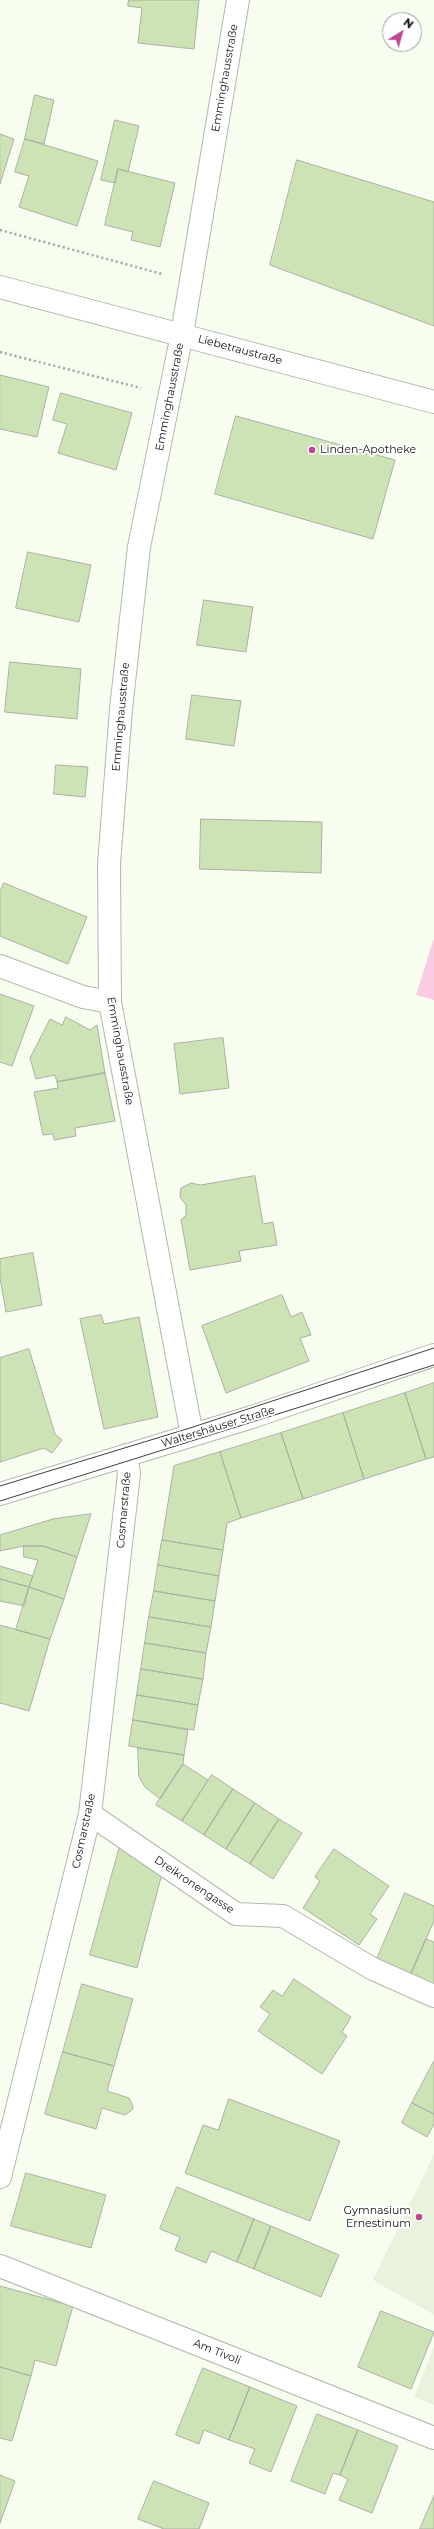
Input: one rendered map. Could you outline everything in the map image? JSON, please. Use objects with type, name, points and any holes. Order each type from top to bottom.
[{"type":"street","name":"Emminghausstraße","points":[[192,1435],[110,1002],[108,864],[121,709],[139,546],[182,334],[238,0]]},
{"type":"street","name":"Liebetraustraße","points":[[0,287],[434,402]]},
{"type":"street","points":[[0,966],[82,997],[110,1002]]},
{"type":"street","name":"Waltershäuser Straße","points":[[0,1494],[126,1454],[192,1435],[434,1355]]},
{"type":"street","name":"Cosmarstraße","points":[[0,2177],[90,1814],[129,1474],[126,1454]]},
{"type":"street","name":"Dreikronengasse","points":[[90,1814],[236,1914],[283,1916],[373,1969],[434,1996]]},
{"type":"street","name":"Am Tivoli","points":[[0,2266],[434,2438]]},
{"type":"path","points":[[0,230],[191,282]]},
{"type":"path","points":[[0,352],[170,396]]},
{"type":"shaded area","points":[[434,938],[434,1000],[416,995]]},
{"type":"shaded area","name":"Gymnasium Ernestinum","points":[[434,2154],[434,2315],[373,2280]]},
{"type":"shaded area","points":[[434,2347],[434,2405],[414,2397]]},
{"type":"building","points":[[129,0],[199,0],[194,49],[138,43],[142,8],[128,6]]},
{"type":"building","points":[[35,95],[54,100],[44,144],[25,139]]},
{"type":"building","points":[[115,120],[139,126],[128,172],[118,169],[115,183],[101,180]]},
{"type":"building","points":[[0,134],[14,139],[0,184]]},
{"type":"building","points":[[25,139],[98,161],[77,226],[19,207],[29,176],[15,172]]},
{"type":"building","points":[[297,160],[434,202],[434,326],[270,265]]},
{"type":"building","points":[[118,169],[175,183],[160,247],[131,240],[133,232],[105,225]]},
{"type":"building","points":[[0,375],[49,387],[37,437],[0,429]]},
{"type":"building","points":[[61,393],[132,413],[116,470],[58,453],[67,424],[53,420]]},
{"type":"building","points":[[236,416],[395,460],[373,539],[215,494]]},
{"type":"building","points":[[28,552],[91,565],[79,622],[16,608]]},
{"type":"building","points":[[204,600],[253,607],[246,652],[197,645]]},
{"type":"building","points":[[10,662],[81,669],[77,719],[5,712]]},
{"type":"building","points":[[192,695],[241,701],[234,746],[186,739]]},
{"type":"building","points":[[56,765],[88,767],[85,797],[54,794]]},
{"type":"building","points":[[201,819],[322,822],[321,873],[200,869]]},
{"type":"building","points":[[4,883],[87,917],[68,964],[0,936],[0,892]]},
{"type":"building","points":[[0,994],[34,1006],[12,1066],[0,1062]]},
{"type":"building","points":[[66,1017],[90,1030],[97,1025],[105,1073],[57,1082],[55,1075],[36,1079],[30,1058],[50,1019],[62,1025]]},
{"type":"building","points":[[223,1038],[229,1088],[180,1094],[174,1044]]},
{"type":"building","points":[[105,1073],[115,1121],[75,1128],[76,1136],[54,1140],[53,1134],[43,1135],[34,1092],[58,1088],[57,1082]]},
{"type":"building","points":[[255,1176],[263,1224],[273,1222],[277,1245],[239,1251],[241,1261],[190,1270],[181,1220],[186,1215],[186,1205],[180,1197],[181,1188],[191,1183],[200,1185]]},
{"type":"building","points":[[33,1253],[42,1305],[6,1312],[0,1278],[0,1259]]},
{"type":"building","points":[[282,1295],[291,1317],[302,1312],[311,1335],[300,1338],[309,1361],[226,1393],[202,1326]]},
{"type":"building","points":[[101,1315],[104,1324],[139,1317],[158,1417],[104,1429],[80,1319]]},
{"type":"building","points":[[29,1349],[55,1434],[62,1440],[52,1453],[44,1448],[0,1462],[0,1358]]},
{"type":"building","points":[[434,1383],[434,1457],[426,1459],[405,1393]]},
{"type":"building","points":[[405,1393],[426,1459],[364,1479],[343,1413]]},
{"type":"building","points":[[343,1413],[364,1479],[303,1499],[281,1433]]},
{"type":"building","points":[[281,1433],[303,1499],[241,1518],[220,1452]]},
{"type":"building","points":[[220,1452],[241,1518],[227,1523],[223,1550],[162,1540],[174,1466]]},
{"type":"building","points":[[91,1514],[77,1557],[43,1546],[24,1546],[0,1551],[0,1535],[53,1519]]},
{"type":"building","points":[[162,1540],[223,1550],[219,1576],[158,1565]]},
{"type":"building","points":[[24,1546],[43,1546],[77,1557],[64,1599],[29,1587],[38,1560],[24,1557]]},
{"type":"building","points":[[158,1565],[219,1576],[215,1601],[154,1591]]},
{"type":"building","points":[[0,1566],[33,1576],[29,1587],[0,1579]]},
{"type":"building","points":[[0,1579],[29,1587],[24,1606],[0,1601]]},
{"type":"building","points":[[29,1587],[64,1599],[50,1639],[16,1630]]},
{"type":"building","points":[[154,1591],[215,1601],[211,1627],[149,1617]]},
{"type":"building","points":[[149,1617],[211,1627],[206,1653],[145,1643]]},
{"type":"building","points":[[0,1625],[50,1639],[29,1711],[0,1703]]},
{"type":"building","points":[[145,1643],[206,1653],[203,1679],[141,1669]]},
{"type":"building","points":[[141,1669],[203,1679],[198,1705],[137,1695]]},
{"type":"building","points":[[137,1695],[198,1705],[194,1730],[133,1720]]},
{"type":"building","points":[[133,1720],[188,1730],[184,1755],[129,1746]]},
{"type":"building","points":[[138,1748],[184,1755],[183,1764],[160,1799],[145,1787],[139,1777]]},
{"type":"building","points":[[183,1764],[208,1780],[182,1821],[156,1805]]},
{"type":"building","points":[[212,1775],[233,1789],[204,1835],[182,1821]]},
{"type":"building","points":[[233,1789],[255,1803],[226,1849],[204,1835]]},
{"type":"building","points":[[255,1803],[279,1819],[250,1864],[226,1849]]},
{"type":"building","points":[[279,1819],[302,1833],[273,1879],[250,1864]]},
{"type":"building","points":[[121,1842],[163,1870],[137,1968],[90,1955]]},
{"type":"building","points":[[334,1849],[389,1886],[370,1914],[377,1919],[359,1945],[303,1908],[320,1881],[315,1877]]},
{"type":"building","points":[[405,1893],[434,1906],[434,1921],[411,1974],[377,1959]]},
{"type":"building","points":[[426,1939],[434,1942],[434,1984],[411,1974]]},
{"type":"building","points":[[294,1979],[351,2017],[342,2032],[347,2036],[322,2074],[258,2031],[270,2014],[260,2007],[273,1990],[282,1996]]},
{"type":"building","points":[[82,1984],[133,1999],[114,2066],[63,2052]]},
{"type":"building","points":[[63,2052],[114,2066],[107,2091],[129,2098],[133,2106],[132,2110],[125,2115],[102,2108],[96,2129],[45,2114]]},
{"type":"building","points":[[434,2061],[434,2114],[412,2103]]},
{"type":"building","points":[[229,2099],[340,2141],[310,2221],[185,2173],[203,2125],[218,2130]]},
{"type":"building","points":[[412,2103],[434,2114],[434,2124],[427,2137],[402,2123]]},
{"type":"building","points":[[26,2173],[106,2195],[91,2248],[11,2226]]},
{"type":"building","points":[[177,2187],[254,2219],[237,2262],[211,2251],[206,2263],[175,2250],[180,2237],[160,2229]]},
{"type":"building","points":[[254,2219],[271,2226],[254,2269],[237,2262]]},
{"type":"building","points":[[271,2226],[339,2255],[321,2297],[254,2269]]},
{"type":"building","points":[[0,2286],[73,2306],[56,2366],[35,2360],[31,2376],[0,2367]]},
{"type":"building","points":[[381,2311],[434,2332],[411,2389],[358,2367]]},
{"type":"building","points":[[0,2367],[31,2376],[12,2441],[0,2438]]},
{"type":"building","points":[[203,2368],[250,2387],[229,2440],[204,2430],[199,2444],[176,2435]]},
{"type":"building","points":[[250,2387],[297,2406],[271,2472],[249,2463],[255,2449],[229,2440]]},
{"type":"building","points":[[317,2414],[358,2430],[340,2475],[333,2473],[325,2494],[291,2481]]},
{"type":"building","points":[[358,2430],[398,2446],[372,2513],[339,2500],[348,2479],[340,2475]]},
{"type":"building","points":[[0,2475],[15,2481],[0,2523]]},
{"type":"building","points":[[154,2481],[209,2503],[199,2529],[164,2529],[138,2519]]},
{"type":"building","points":[[434,2496],[434,2529],[420,2529]]},
{"type":"tram line","points":[[0,1486],[190,1428],[434,1348]]},
{"type":"tram line","points":[[0,1501],[434,1365]]},
{"type":"place","name":"Linden-Apotheke","points":[[312,450]]},
{"type":"place","name":"Gymnasium Ernestinum","points":[[419,2217]]}]
